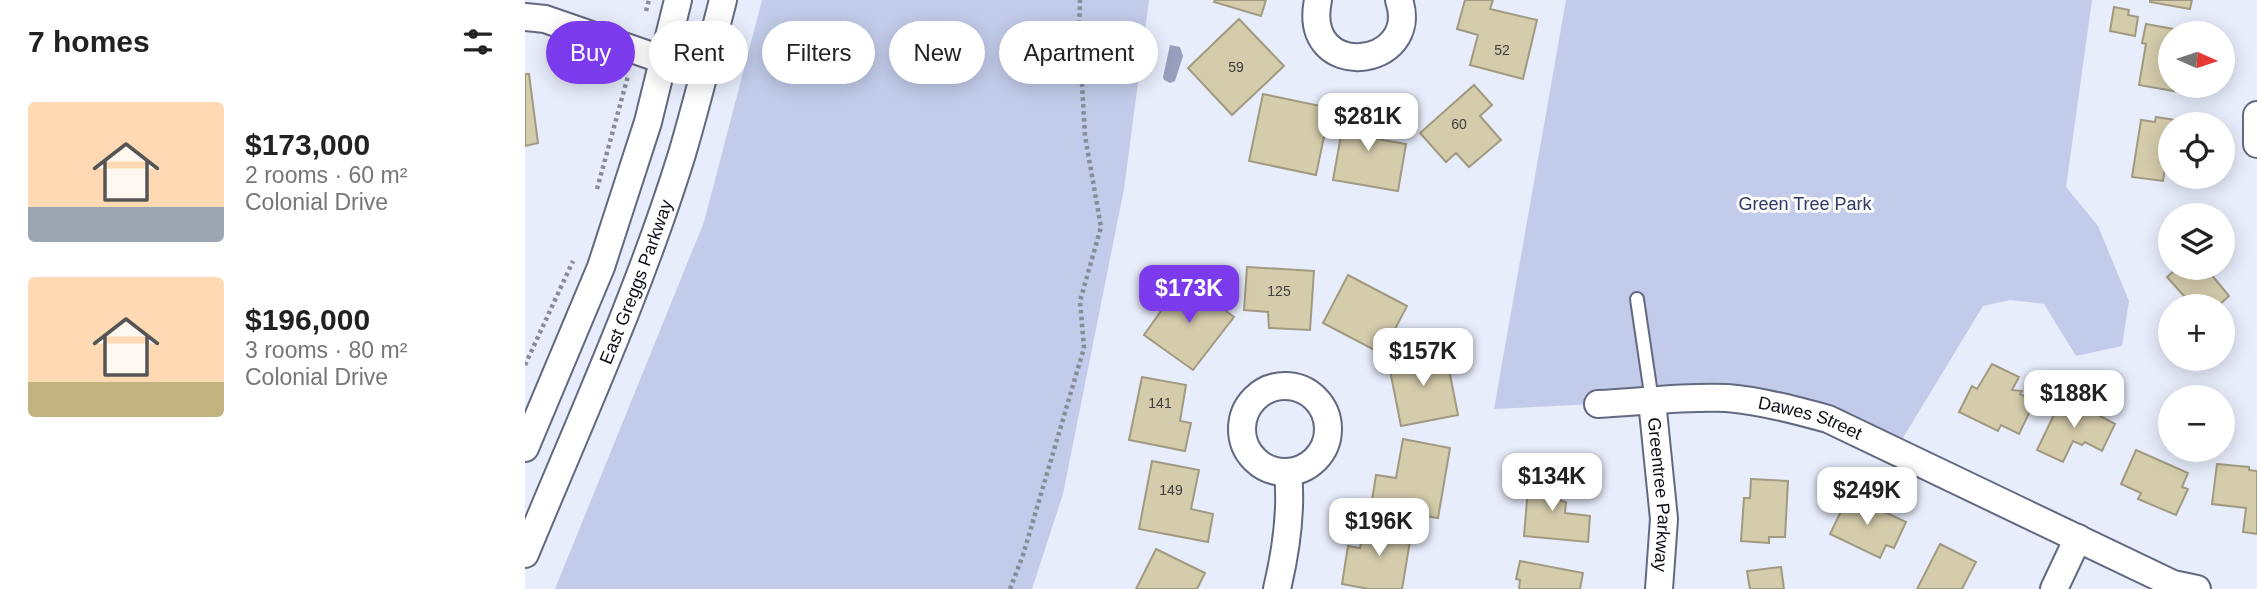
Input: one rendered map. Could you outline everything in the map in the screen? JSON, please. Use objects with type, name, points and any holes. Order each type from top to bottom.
[{"type":"street","name":"East Greggs Parkway","points":[[672,21],[678,0]]},
{"type":"street","name":"East Greggs Parkway","points":[[718,21],[723,0]]},
{"type":"street","points":[[1318,0],[1317,22],[1325,42],[1348,57],[1362,59],[1376,55],[1388,47],[1397,36],[1402,23],[1399,0]]},
{"type":"street","points":[[525,17],[545,19],[649,56]]},
{"type":"street","name":"East Greggs Parkway","points":[[525,448],[601,267],[648,122],[656,84]]},
{"type":"street","name":"East Greggs Parkway","points":[[525,554],[613,340],[659,219],[682,154],[701,84]]},
{"type":"street","points":[[2257,115],[2257,144]]},
{"type":"street","name":"Dawes Street","points":[[1598,404],[1689,397],[1730,398],[1828,419],[2173,584],[2197,589]]},
{"type":"street","name":"Greentree Parkway","points":[[1652,401],[1664,519],[1659,589]]},
{"type":"street","points":[[1277,589],[1285,553],[1290,496],[1288,473]]},
{"type":"street","points":[[2054,589],[2078,538]]},
{"type":"lane","points":[[1637,299],[1652,401]]},
{"type":"path","points":[[646,11],[649,0]]},
{"type":"path","points":[[1010,589],[1023,555],[1084,348],[1080,301],[1101,227],[1085,136],[1079,32],[1080,0]]},
{"type":"path","points":[[597,190],[626,84]]},
{"type":"path","points":[[525,365],[577,252]]},
{"type":"green space","points":[[762,0],[1149,0],[1146,21],[999,21],[999,84],[1138,84],[1124,189],[1063,494],[1032,589],[555,589],[704,222],[740,84],[748,84],[748,54]]},
{"type":"green space","name":"Green Tree Park","points":[[1566,0],[2092,0],[2066,187],[2098,226],[2129,301],[2122,346],[2076,356],[2044,304],[2010,300],[1983,306],[1895,451],[1785,408],[1614,403],[1494,409]]},
{"type":"shaded area","points":[[1170,45],[1180,47],[1183,56],[1175,81],[1170,83],[1163,77]]},
{"type":"building","points":[[1266,0],[1261,16],[1214,2]]},
{"type":"building","points":[[1465,0],[1493,0],[1490,9],[1537,20],[1523,79],[1470,65],[1478,35],[1457,29]]},
{"type":"building","points":[[2150,0],[2192,0],[2190,9]]},
{"type":"building","points":[[2114,7],[2129,10],[2128,15],[2138,17],[2135,36],[2110,31]]},
{"type":"building","points":[[1239,19],[1284,66],[1232,115],[1188,68]]},
{"type":"building","points":[[2146,24],[2158,26],[2158,88],[2139,85],[2146,44],[2142,43]]},
{"type":"building","points":[[525,74],[529,74],[538,143],[525,146]]},
{"type":"building","points":[[1474,85],[1492,105],[1480,116],[1501,140],[1469,167],[1456,153],[1446,162],[1420,133]]},
{"type":"building","points":[[1263,94],[1330,108],[1316,175],[1249,161]]},
{"type":"building","points":[[1346,107],[1381,113],[1377,139],[1406,144],[1398,191],[1333,180]]},
{"type":"building","points":[[2158,117],[2158,180],[2132,177],[2141,120],[2155,122]]},
{"type":"building","points":[[1247,267],[1314,271],[1310,330],[1269,328],[1268,312],[1244,310]]},
{"type":"building","points":[[1348,275],[1407,306],[1382,354],[1323,323]]},
{"type":"building","points":[[1183,280],[1234,317],[1193,370],[1144,335]]},
{"type":"building","points":[[2170,280],[2216,280],[2227,294],[2182,294]]},
{"type":"building","points":[[1445,349],[1458,415],[1401,426],[1388,360]]},
{"type":"building","points":[[1992,364],[2019,377],[2012,390],[2022,391],[2020,394],[2035,401],[2019,434],[2001,425],[1998,431],[1959,412],[1972,386],[1977,389]]},
{"type":"building","points":[[1142,377],[1186,385],[1180,421],[1191,423],[1185,451],[1129,440]]},
{"type":"building","points":[[2063,396],[2115,424],[2102,451],[2085,442],[2082,445],[2073,441],[2063,462],[2037,450]]},
{"type":"building","points":[[1403,439],[1450,448],[1438,518],[1371,507],[1376,475],[1396,478]]},
{"type":"building","points":[[2136,450],[2188,473],[2182,487],[2188,489],[2176,515],[2138,499],[2141,493],[2121,484]]},
{"type":"building","points":[[1152,461],[1199,470],[1191,509],[1213,514],[1208,542],[1139,529]]},
{"type":"building","points":[[2217,464],[2249,467],[2249,470],[2257,471],[2257,534],[2243,532],[2246,508],[2212,504]]},
{"type":"building","points":[[1529,476],[1563,479],[1561,501],[1566,502],[1565,513],[1590,516],[1588,542],[1524,536]]},
{"type":"building","points":[[1751,479],[1788,481],[1785,537],[1769,537],[1769,543],[1741,541],[1744,498],[1750,498]]},
{"type":"building","points":[[1849,495],[1906,522],[1894,548],[1886,545],[1880,558],[1830,534]]},
{"type":"building","points":[[1365,521],[1412,529],[1402,589],[1369,589],[1342,584],[1348,546],[1360,548]]},
{"type":"building","points":[[1940,544],[1976,562],[1962,589],[1917,589]]},
{"type":"building","points":[[1156,549],[1205,573],[1197,589],[1136,589]]},
{"type":"building","points":[[1520,561],[1583,573],[1580,589],[1519,589],[1520,580],[1516,579]]},
{"type":"building","points":[[1781,567],[1784,589],[1750,589],[1747,571]]}]
